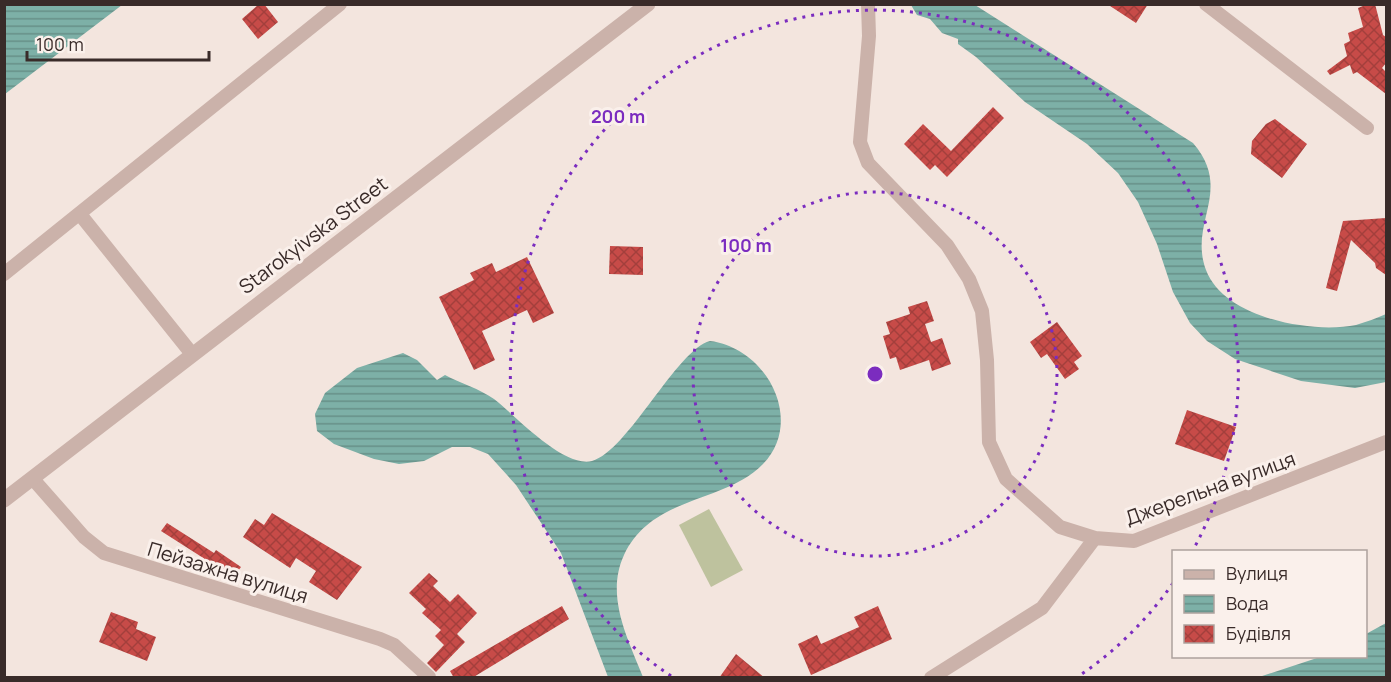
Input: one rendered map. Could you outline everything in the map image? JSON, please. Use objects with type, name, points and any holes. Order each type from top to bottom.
[{"type":"street","points":[[4,274],[340,4]]},
{"type":"street","name":"Starokyivska Street","points":[[4,500],[648,4]]},
{"type":"street","name":"Джерельна вулиця","points":[[868,4],[869,36],[860,142],[868,163],[947,245],[969,279],[982,311],[987,360],[989,442],[1006,479],[1060,527],[1095,538],[1134,542],[1386,442]]},
{"type":"street","points":[[1206,4],[1367,128]]},
{"type":"street","points":[[83,218],[192,354]]},
{"type":"street","name":"Пейзажна вулиця","points":[[33,479],[84,537],[104,553],[380,639],[394,645],[429,677]]},
{"type":"street","points":[[931,678],[1042,608],[1095,538]]},
{"type":"green space","points":[[709,509],[743,570],[711,587],[679,525]]},
{"type":"water","points":[[5,4],[122,4],[122,5],[5,94]]},
{"type":"water","points":[[911,5],[975,5],[1193,143],[1205,160],[1210,176],[1202,253],[1206,270],[1216,287],[1231,300],[1250,311],[1294,324],[1316,327],[1356,325],[1386,314],[1386,382],[1355,388],[1301,381],[1235,359],[1207,341],[1190,323],[1173,292],[1157,244],[1138,202],[1118,173],[1087,144],[1025,102],[976,57],[958,44],[958,39],[942,33],[930,19],[917,15]]},
{"type":"water","points":[[710,341],[730,347],[748,357],[763,372],[774,389],[780,408],[780,428],[775,447],[763,464],[747,477],[729,487],[670,510],[652,521],[636,536],[624,555],[619,570],[618,602],[625,633],[643,677],[608,677],[561,553],[516,485],[488,454],[470,447],[452,447],[424,461],[399,464],[374,459],[334,444],[317,431],[315,414],[325,393],[357,368],[403,353],[417,360],[437,380],[445,375],[488,395],[540,439],[568,457],[580,461],[592,461],[606,453],[621,439],[683,362],[697,348]]},
{"type":"water","points":[[1386,623],[1386,677],[1259,677],[1317,658],[1367,658],[1367,633]]},
{"type":"building","points":[[259,4],[264,4],[278,22],[258,39],[242,19]]},
{"type":"building","points":[[1107,4],[1148,4],[1136,23]]},
{"type":"building","points":[[1375,4],[1383,35],[1386,37],[1386,63],[1382,68],[1386,72],[1386,94],[1357,72],[1353,74],[1350,65],[1330,75],[1327,71],[1347,56],[1344,44],[1350,41],[1348,33],[1363,27],[1358,8]]},
{"type":"building","points":[[993,107],[1004,118],[947,177],[935,165],[930,170],[904,144],[923,124],[951,151]]},
{"type":"building","points":[[1275,119],[1307,144],[1282,178],[1251,154],[1252,141],[1266,124]]},
{"type":"building","points":[[1386,218],[1386,275],[1376,268],[1375,263],[1351,240],[1337,291],[1326,288],[1343,221]]},
{"type":"building","points":[[610,246],[643,247],[643,275],[609,274]]},
{"type":"building","points":[[527,257],[554,313],[533,323],[527,310],[482,331],[495,360],[474,370],[439,297],[474,280],[470,273],[492,263],[496,272]]},
{"type":"building","points":[[927,301],[934,321],[925,324],[931,342],[942,338],[951,364],[932,371],[929,360],[900,370],[896,357],[890,359],[883,336],[890,334],[886,322],[910,314],[908,307]]},
{"type":"building","points":[[1057,322],[1082,356],[1074,362],[1079,369],[1065,379],[1047,354],[1041,358],[1030,342]]},
{"type":"building","points":[[1187,410],[1236,427],[1224,461],[1175,444]]},
{"type":"building","points":[[272,513],[362,567],[337,600],[309,582],[316,571],[296,558],[290,568],[243,537],[255,519],[264,525]]},
{"type":"building","points":[[167,523],[214,553],[216,550],[241,567],[235,575],[224,568],[221,573],[206,563],[208,561],[161,531]]},
{"type":"building","points":[[429,573],[438,581],[433,586],[450,602],[458,594],[477,613],[457,634],[465,642],[436,672],[427,663],[444,645],[435,636],[441,630],[422,613],[426,609],[409,593]]},
{"type":"building","points":[[562,606],[569,619],[472,678],[454,678],[450,671]]},
{"type":"building","points":[[878,606],[892,639],[811,675],[798,644],[817,635],[821,644],[859,627],[854,617]]},
{"type":"building","points":[[111,612],[138,622],[136,629],[156,637],[147,661],[99,642]]},
{"type":"building","points":[[736,654],[765,678],[719,678]]}]
